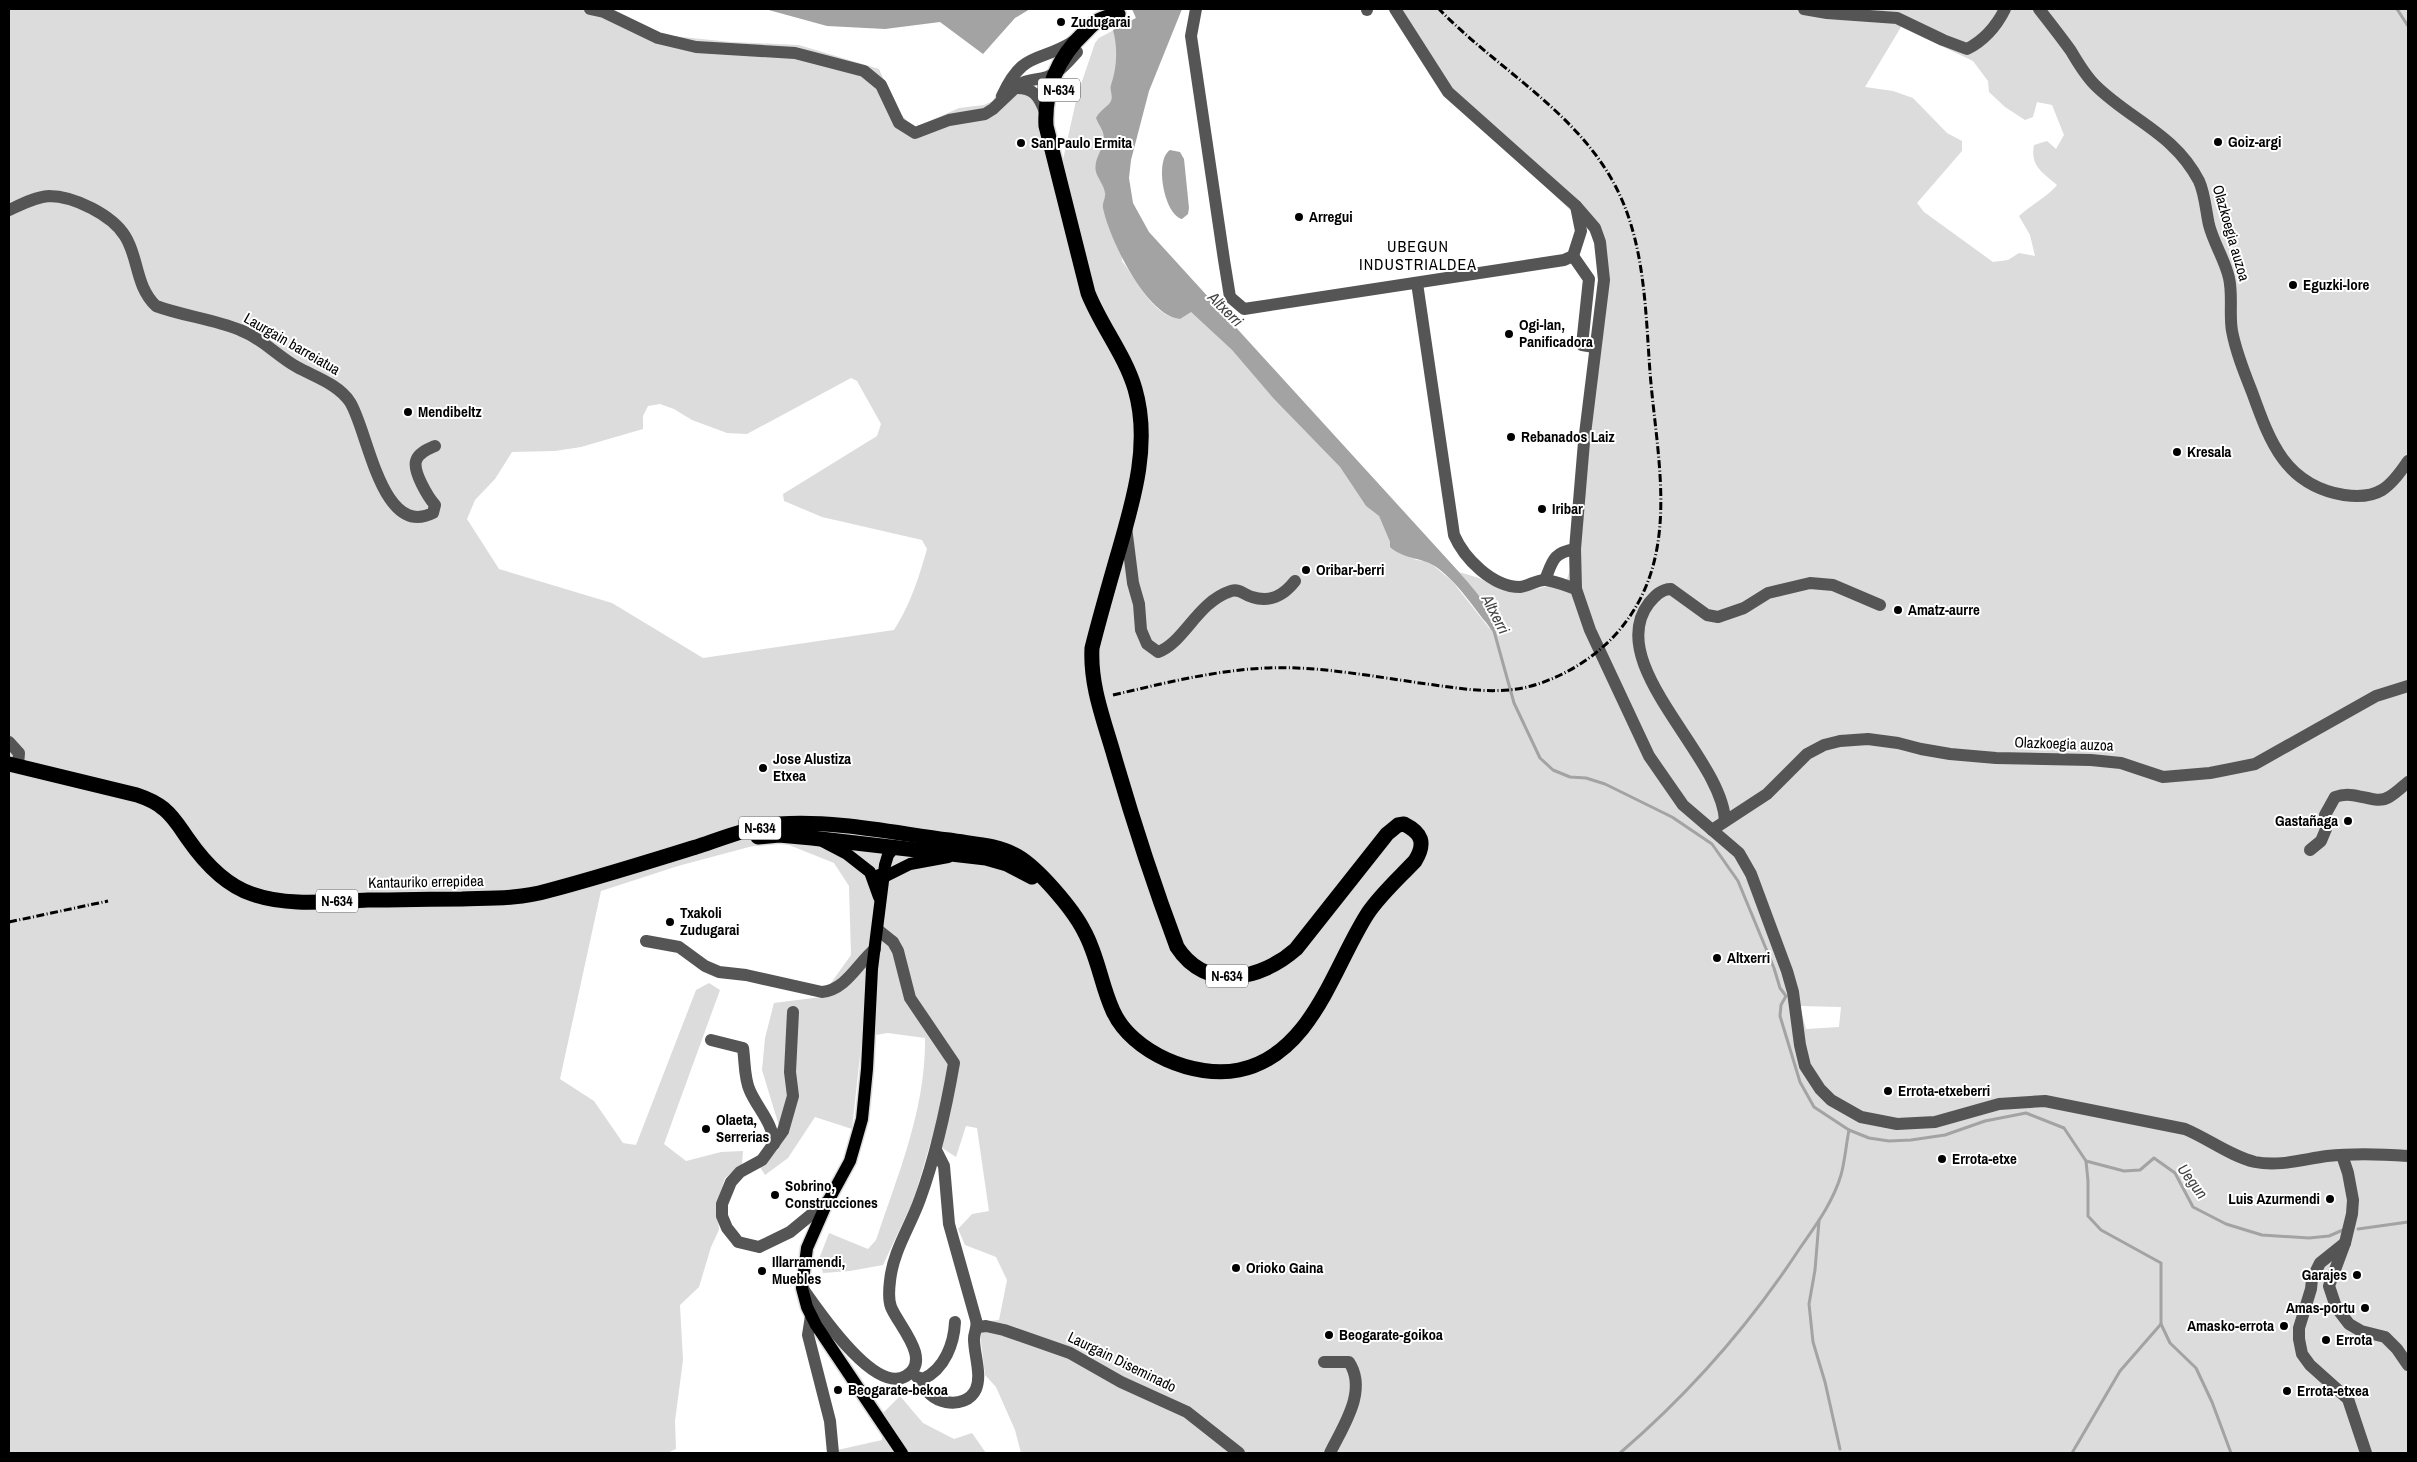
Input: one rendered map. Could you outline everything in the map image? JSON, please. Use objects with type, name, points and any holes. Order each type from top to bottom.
[{"type":"highway","name":"N-634","points":[[702,845],[750,830],[772,826],[820,825],[954,849],[989,846],[1013,853],[1029,864],[1055,892],[1083,927],[1092,947],[1102,983],[1115,1016],[1128,1033],[1146,1048],[1170,1061],[1196,1071],[1239,1070],[1271,1057],[1301,1031],[1332,984],[1370,910],[1415,861],[1422,847],[1419,834],[1404,824],[1387,834],[1296,949],[1269,969],[1252,974],[1230,976],[1208,973],[1186,962],[1177,948],[1153,880],[1119,774],[1096,694],[1092,672],[1092,648],[1126,527],[1139,469],[1142,439],[1137,399],[1127,369],[1096,314],[1088,294],[1062,187],[1049,144],[1045,112],[1056,72],[1062,58],[1078,45],[1096,22],[1123,11]]},
{"type":"highway","name":"N-634","points":[[1062,187],[1054,126],[1060,87],[1078,45]]},
{"type":"highway","name":"Kantauriko errepidea","points":[[13,765],[137,794],[153,801],[166,810],[192,845],[220,876],[239,889],[270,899],[307,902],[519,897],[576,883],[702,845]]},
{"type":"highway","points":[[820,825],[879,837],[893,849],[898,843],[906,840],[954,849]]},
{"type":"highway","name":"N-634","points":[[702,845],[779,835],[893,849]]},
{"type":"main road","points":[[812,838],[832,845],[870,872],[888,875],[910,864],[954,849]]},
{"type":"main road","points":[[893,849],[896,856],[888,875],[875,949],[862,1119],[850,1162],[828,1200],[807,1248],[803,1289],[811,1316],[872,1412],[902,1453]]},
{"type":"main road","points":[[870,872],[882,907]]},
{"type":"street","points":[[590,9],[604,12],[658,38],[696,48],[796,53],[864,71],[881,85],[899,123],[915,133],[949,120],[985,114],[993,109],[1026,62],[1078,45]]},
{"type":"street","points":[[1196,9],[1192,36],[1224,260],[1232,301],[1244,309],[1564,260],[1573,256],[1581,231],[1576,206]]},
{"type":"street","points":[[1395,9],[1448,92],[1576,206],[1595,228],[1604,262],[1604,280],[1594,347],[1575,549],[1576,589],[1590,630],[1649,756],[1683,805],[1738,853],[1754,881],[1793,992],[1800,1045],[1805,1066],[1820,1089],[1831,1100],[1845,1109],[1879,1122],[1916,1124],[1951,1119],[2013,1102],[2045,1101],[2186,1129],[2203,1136],[2228,1152],[2255,1162],[2275,1164],[2342,1155],[2408,1156]]},
{"type":"street","points":[[1804,9],[1827,13],[1897,18],[1967,49],[1983,41],[2000,20],[2005,9]]},
{"type":"street","name":"Olazkoegia auzoa","points":[[2039,9],[2094,84],[2105,95],[2160,134],[2188,164],[2200,183],[2210,228],[2229,276],[2230,318],[2237,350],[2269,437],[2286,466],[2314,487],[2325,492],[2351,496],[2381,492],[2397,478],[2408,461]]},
{"type":"street","points":[[1013,82],[1021,69],[1039,61],[1052,65],[1057,77],[1051,110],[1054,126]]},
{"type":"street","points":[[1013,82],[1032,91],[1041,102],[1045,112]]},
{"type":"street","name":"Laurgain barreiatua","points":[[9,210],[35,198],[50,196],[78,203],[104,214],[125,236],[147,297],[156,306],[241,330],[270,346],[295,366],[341,391],[351,404],[370,457],[391,502],[403,512],[416,517],[433,513],[435,505],[427,495],[416,468],[416,460],[422,452],[435,446]]},
{"type":"street","points":[[1573,256],[1589,279],[1582,345],[1594,347]]},
{"type":"street","points":[[1417,283],[1454,535],[1459,548],[1491,577],[1509,585],[1521,587],[1545,580],[1576,589]]},
{"type":"street","points":[[1126,527],[1132,583],[1139,604],[1141,630],[1147,644],[1158,652],[1172,644],[1205,606],[1230,591],[1237,590],[1252,597],[1272,598],[1283,594],[1295,581]]},
{"type":"street","points":[[1545,580],[1554,557],[1563,551],[1575,549]]},
{"type":"street","points":[[1725,821],[1724,812],[1714,786],[1690,742],[1657,693],[1646,669],[1639,638],[1639,625],[1644,611],[1658,594],[1670,589],[1707,615],[1718,617],[1744,608],[1768,593],[1810,583],[1833,585],[1880,605]]},
{"type":"street","name":"Olazkoegia auzoa","points":[[1712,830],[1767,794],[1808,754],[1824,745],[1840,741],[1868,739],[1898,742],[1940,752],[1996,758],[2090,760],[2121,763],[2163,777],[2210,773],[2255,764],[2376,696],[2408,686]]},
{"type":"street","points":[[9,742],[18,754],[13,765]]},
{"type":"street","points":[[2310,850],[2321,841],[2326,829],[2325,815],[2335,797],[2354,793],[2377,800],[2388,798],[2408,782]]},
{"type":"street","points":[[803,1289],[835,1333],[876,1372],[889,1379],[896,1380],[907,1376],[912,1370],[916,1356],[914,1348],[890,1305],[891,1275],[898,1248],[920,1200],[936,1150],[954,1063],[910,998],[898,951],[893,942],[878,930]]},
{"type":"street","points":[[646,941],[679,947],[705,966],[719,972],[746,975],[822,992],[829,992],[845,982],[875,949]]},
{"type":"street","points":[[794,1012],[790,1072],[793,1096],[782,1131],[762,1160],[740,1172],[726,1193],[722,1204],[722,1216],[726,1228],[738,1242],[759,1247],[778,1240],[828,1200]]},
{"type":"street","points":[[711,1040],[743,1048],[749,1090],[768,1121],[774,1136],[774,1144]]},
{"type":"street","points":[[923,1379],[924,1387],[941,1400],[955,1402],[970,1397],[976,1390],[978,1382],[974,1339],[978,1327],[970,1291],[949,1224],[944,1166],[936,1150]]},
{"type":"street","points":[[2342,1155],[2348,1173],[2353,1200],[2352,1214],[2345,1243],[2329,1286],[2336,1307],[2349,1324],[2361,1331],[2385,1337],[2398,1349],[2408,1365]]},
{"type":"street","points":[[2345,1243],[2320,1263],[2312,1279],[2311,1289],[2299,1328],[2300,1339],[2302,1354],[2310,1365],[2348,1399],[2366,1453]]},
{"type":"street","points":[[811,1316],[808,1335],[817,1377],[830,1421],[833,1453]]},
{"type":"street","points":[[907,1376],[923,1379],[930,1376],[950,1348],[955,1322]]},
{"type":"street","name":"Laurgain Diseminado","points":[[978,1327],[986,1326],[1004,1330],[1070,1353],[1121,1382],[1187,1412],[1239,1453]]},
{"type":"street","points":[[1324,1362],[1348,1362],[1356,1373],[1352,1408],[1330,1453]]},
{"type":"shaded area","points":[[9,9],[611,9],[663,35],[731,42],[799,45],[879,69],[897,109],[902,116],[916,127],[959,108],[984,105],[993,101],[996,94],[1030,93],[1063,160],[1077,96],[1095,43],[1099,38],[1136,18],[1132,9],[1139,9],[1122,261],[1146,296],[1161,311],[1180,319],[1190,311],[1232,350],[1273,398],[1340,467],[1366,506],[1379,516],[1390,542],[1416,560],[1428,561],[1452,581],[1490,629],[1487,607],[1459,572],[1479,578],[1496,587],[1526,591],[1566,582],[1570,570],[1599,285],[1597,244],[1585,224],[1438,86],[1391,9],[2408,9],[2408,1453],[1021,1453],[1015,1430],[996,1387],[985,1375],[980,1334],[988,1321],[999,1320],[1007,1280],[996,1257],[965,1245],[958,1229],[972,1214],[989,1211],[977,1128],[966,1126],[956,1157],[931,1141],[914,1199],[883,1265],[850,1271],[823,1273],[819,1259],[829,1233],[868,1249],[876,1240],[916,1116],[924,1064],[925,1038],[888,1033],[862,1037],[852,1129],[815,1117],[788,1158],[765,1175],[755,1159],[779,1126],[762,1070],[765,1038],[774,1003],[821,997],[851,955],[849,886],[834,863],[779,841],[678,866],[601,891],[560,1079],[594,1101],[623,1143],[636,1145],[696,990],[709,983],[720,990],[664,1144],[686,1161],[721,1152],[743,1151],[742,1164],[725,1178],[717,1203],[719,1230],[711,1247],[699,1287],[680,1305],[683,1360],[675,1421],[676,1449],[667,1453],[9,1453]],"holes":[[[1901,27],[1973,61],[1988,81],[1989,92],[2005,107],[2025,120],[2033,117],[2037,102],[2052,105],[2064,135],[2056,149],[2047,141],[2034,145],[2033,152],[2038,168],[2057,185],[2019,216],[2030,235],[2035,256],[2019,253],[2008,260],[1993,262],[1924,212],[1917,203],[1962,151],[1962,141],[1947,133],[1913,98],[1893,91],[1865,87]],[[851,378],[857,381],[881,424],[877,436],[783,494],[784,501],[822,517],[922,540],[927,549],[910,601],[894,630],[703,658],[612,603],[499,569],[467,519],[475,500],[495,479],[512,452],[555,451],[581,447],[643,429],[643,416],[648,406],[660,404],[674,409],[692,420],[727,433],[747,434]],[[1800,1006],[1841,1007],[1839,1027],[1806,1029]]]},
{"type":"shaded area","points":[[765,9],[1030,9],[1015,18],[983,54],[940,22],[885,29],[827,26]]},
{"type":"shaded area","points":[[1132,9],[1182,9],[1149,91],[1131,160],[1129,178],[1133,203],[1149,232],[1459,572],[1488,609],[1495,634],[1457,586],[1439,569],[1427,562],[1402,555],[1390,547],[1390,542],[1379,516],[1366,506],[1340,467],[1273,398],[1232,350],[1191,312],[1180,319],[1167,315],[1154,305],[1131,274],[1121,256],[1107,221],[1103,206],[1104,190],[1095,168],[1104,139],[1096,118],[1112,99],[1111,87],[1116,58],[1113,30],[1136,18]]},
{"type":"shaded area","points":[[1170,150],[1180,152],[1184,159],[1189,208],[1188,214],[1182,219],[1170,208],[1163,187],[1163,164],[1165,156]]},
{"type":"shaded area","points":[[900,1396],[923,1423],[954,1439],[972,1433],[986,1453],[824,1453],[882,1440],[882,1414]]},
{"type":"waterway","points":[[2397,9],[2408,26]]},
{"type":"waterway","name":"Altxerri","points":[[1494,631],[1514,703],[1540,758],[1553,770],[1570,777],[1586,778],[1605,784],[1672,817],[1712,844],[1738,881],[1774,968],[1780,988],[1786,996],[1781,1005],[1780,1016],[1800,1082],[1814,1107],[1849,1130],[1869,1138],[1889,1141],[1945,1135],[1985,1121],[2026,1113],[2064,1128],[2086,1161],[2088,1216],[2101,1230],[2161,1263],[2161,1324],[2170,1343],[2196,1368],[2212,1402],[2231,1453]]},
{"type":"waterway","points":[[1620,1453],[1671,1406],[1718,1357],[1781,1277],[1818,1222],[1838,1185],[1849,1130]]},
{"type":"waterway","name":"Uegun","points":[[2086,1161],[2124,1171],[2140,1170],[2154,1158],[2175,1173],[2193,1207],[2226,1224],[2262,1235],[2309,1238],[2329,1236],[2343,1230]]},
{"type":"waterway","points":[[1819,1221],[1815,1270],[1809,1304],[1813,1342],[1825,1382],[1840,1449]]},
{"type":"waterway","points":[[2358,1229],[2408,1222]]},
{"type":"waterway","points":[[2072,1453],[2120,1371],[2161,1324]]},
{"type":"railway","points":[[1113,695],[1205,675],[1274,668],[1330,670],[1469,689],[1497,691],[1524,688],[1560,675],[1590,657],[1616,634],[1637,605],[1651,574],[1658,542],[1661,509],[1660,475],[1644,295],[1636,244],[1629,220],[1620,196],[1608,173],[1572,127],[1551,106],[1482,49],[1439,9]]},
{"type":"railway","points":[[9,922],[108,901]]},
{"type":"place","name":"Zudugarai","points":[[1061,22]]},
{"type":"place","name":"Goiz-argi","points":[[2218,142]]},
{"type":"place","name":"San Paulo Ermita","points":[[1021,143]]},
{"type":"place","name":"Arregui","points":[[1299,217]]},
{"type":"place","name":"Eguzki-lore","points":[[2293,285]]},
{"type":"place","name":"Ogi-lan, Panificadora","points":[[1509,334]]},
{"type":"place","name":"Mendibeltz","points":[[408,412]]},
{"type":"place","name":"Rebanados Laiz","points":[[1511,437]]},
{"type":"place","name":"Kresala","points":[[2177,452]]},
{"type":"place","name":"Iribar","points":[[1542,509]]},
{"type":"place","name":"Oribar-berri","points":[[1306,570]]},
{"type":"place","name":"Amatz-aurre","points":[[1898,610]]},
{"type":"place","name":"Jose Alustiza Etxea","points":[[763,768]]},
{"type":"place","name":"Gastañaga","points":[[2348,821]]},
{"type":"place","name":"Txakoli Zudugarai","points":[[670,922]]},
{"type":"place","name":"Altxerri","points":[[1717,958]]},
{"type":"place","name":"Errota-etxeberri","points":[[1888,1091]]},
{"type":"place","name":"Olaeta, Serrerias","points":[[706,1129]]},
{"type":"place","name":"Errota-etxe","points":[[1942,1159]]},
{"type":"place","name":"Sobrino, Construcciones","points":[[775,1195]]},
{"type":"place","name":"Luis Azurmendi","points":[[2330,1199]]},
{"type":"place","name":"Orioko Gaina","points":[[1236,1268]]},
{"type":"place","name":"Illarramendi, Muebles","points":[[762,1271]]},
{"type":"place","name":"Garajes","points":[[2357,1275]]},
{"type":"place","name":"Amas-portu","points":[[2365,1308]]},
{"type":"place","name":"Amasko-errota","points":[[2284,1326]]},
{"type":"place","name":"Beogarate-goikoa","points":[[1329,1335]]},
{"type":"place","name":"Errota","points":[[2326,1340]]},
{"type":"place","name":"Beogarate-bekoa","points":[[838,1390]]},
{"type":"place","name":"Errota-etxea","points":[[2287,1391]]},
{"type":"district","name":"UBEGUN INDUSTRIALDEA","points":[[1418,255]]}]
